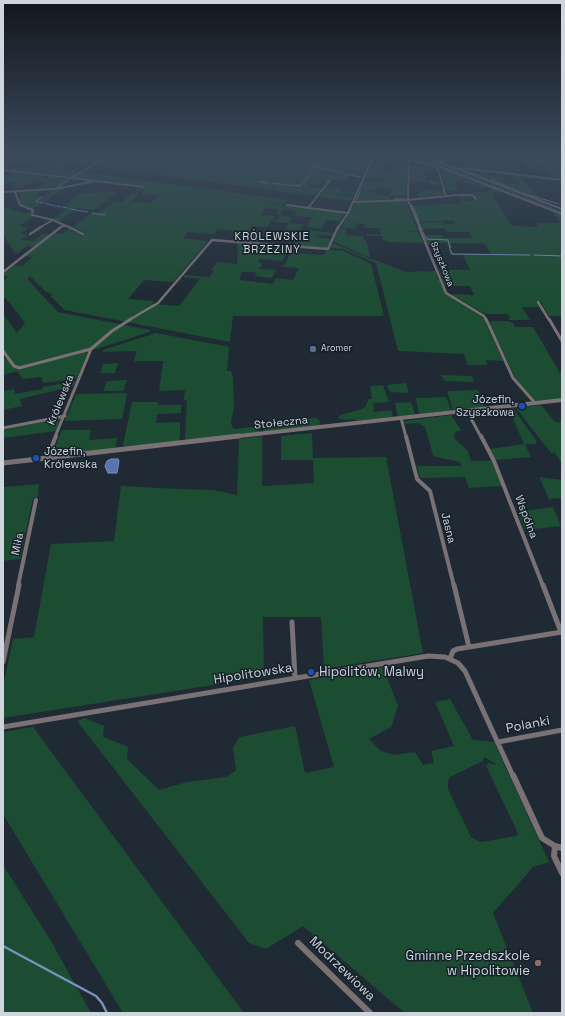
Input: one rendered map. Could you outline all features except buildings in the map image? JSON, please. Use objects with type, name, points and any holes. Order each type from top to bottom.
[{"type":"street","points":[[19,202],[20,205],[32,210],[32,215],[53,220],[83,234]]},
{"type":"street","points":[[308,208],[312,202]]},
{"type":"street","points":[[3,351],[14,366],[19,368],[91,349],[112,331],[158,303],[212,240],[326,249],[329,248],[341,222],[348,213],[353,202]]},
{"type":"street","name":"Szyszkowa","points":[[409,202],[446,293],[484,316],[513,378],[535,403]]},
{"type":"street","points":[[532,202],[562,214]]},
{"type":"street","points":[[545,202],[562,209]]},
{"type":"street","points":[[287,205],[348,213]]},
{"type":"street","points":[[30,234],[53,220]]},
{"type":"street","points":[[3,272],[64,225]]},
{"type":"street","points":[[538,302],[562,341]]},
{"type":"street","name":"Królewska","points":[[47,458],[91,349]]},
{"type":"street","name":"Stołeczna","points":[[3,463],[562,400]]},
{"type":"street","name":"Wspólna","points":[[467,411],[494,461],[561,632]]},
{"type":"street","points":[[3,428],[65,416]]},
{"type":"street","name":"Jasna","points":[[401,418],[417,479],[430,492],[468,647]]},
{"type":"street","name":"Miła","points":[[3,662],[36,500]]},
{"type":"street","points":[[292,622],[295,678]]},
{"type":"street","points":[[561,632],[457,649],[454,651],[450,659],[458,663],[465,671],[542,838],[555,846],[562,848]]},
{"type":"street","name":"Hipolitowska","points":[[3,727],[428,656],[450,659]]},
{"type":"street","name":"Polanki","points":[[498,742],[562,730]]},
{"type":"street","points":[[555,846],[554,856],[562,873]]},
{"type":"street","name":"Modrzewiowa","points":[[298,943],[370,1013]]},
{"type":"green space","points":[[20,202],[43,202],[33,209],[20,205]]},
{"type":"green space","points":[[68,202],[104,202],[94,210],[77,208],[59,222],[53,219],[67,209],[61,208]]},
{"type":"green space","points":[[113,202],[131,202],[128,205],[132,202],[264,202],[344,213],[340,221],[326,220],[321,229],[306,227],[312,217],[294,216],[297,211],[283,209],[279,215],[276,215],[279,209],[265,208],[261,215],[275,216],[267,227],[252,226],[247,232],[218,229],[213,234],[188,232],[183,238],[208,241],[173,282],[144,280],[128,299],[154,301],[152,304],[179,306],[200,279],[184,277],[185,275],[209,277],[214,271],[211,270],[217,262],[237,264],[238,243],[290,248],[282,261],[260,259],[258,263],[263,263],[259,269],[276,270],[272,278],[255,276],[256,272],[241,272],[240,280],[273,284],[276,278],[293,280],[299,268],[283,267],[291,253],[323,255],[329,250],[343,251],[371,264],[384,316],[233,316],[230,342],[65,310],[50,296],[52,295],[50,293],[46,292],[30,276],[27,279],[58,312],[150,330],[149,332],[93,350],[94,348],[17,368],[3,349],[3,314],[17,333],[25,323],[9,302],[5,298],[3,299],[3,281],[8,277],[3,275],[3,273],[13,265],[22,266],[33,257],[25,256],[55,233],[63,234],[70,228],[72,231],[83,234],[85,232],[73,227],[92,213],[98,214]]},
{"type":"green space","points":[[269,202],[286,202],[284,204]]},
{"type":"green space","points":[[355,202],[407,202],[418,231],[407,231],[418,232],[423,243],[389,242],[383,240],[382,236],[367,236],[367,234],[381,235],[380,229],[384,229],[365,228],[364,224],[358,223],[355,229],[341,227]]},
{"type":"green space","points":[[460,202],[497,202],[512,226],[538,227],[536,223],[561,223],[553,213],[556,213],[530,202],[562,215],[562,316],[549,316],[540,301],[536,301],[539,307],[522,307],[530,320],[508,320],[510,318],[508,314],[485,314],[450,294],[474,295],[470,286],[445,286],[439,270],[470,270],[463,255],[450,255],[449,249],[451,249],[452,253],[491,254],[484,243],[451,243],[452,248],[449,248],[447,243],[428,244],[423,235],[442,235],[444,238],[473,238],[469,232],[448,232],[445,228],[424,229],[424,231],[421,231],[417,223],[441,222],[442,224],[456,224],[453,220],[417,222],[411,205],[461,204]]},
{"type":"green space","points":[[3,207],[26,214],[32,211],[30,214],[34,216],[19,226],[28,228],[19,234],[28,235],[20,240],[34,241],[42,234],[50,235],[35,247],[27,246],[16,254],[3,235]]},
{"type":"green space","points":[[279,216],[293,217],[289,223],[275,222]]},
{"type":"green space","points":[[289,223],[304,224],[300,230],[285,229]]},
{"type":"green space","points":[[340,228],[347,229],[345,234],[364,237],[363,238],[367,242],[370,258],[333,241]]},
{"type":"green space","points":[[304,230],[334,233],[333,236],[318,235],[316,237],[331,239],[327,248],[295,246]]},
{"type":"green space","points":[[247,232],[262,233],[256,243],[240,242]]},
{"type":"green space","points":[[333,243],[406,272],[435,271],[445,293],[482,315],[503,361],[486,360],[487,365],[468,365],[464,354],[398,351],[376,263],[344,249],[330,248]]},
{"type":"green space","points":[[508,321],[513,323],[515,327],[533,327],[560,373],[562,373],[562,398],[534,400],[516,379],[491,327],[490,322]]},
{"type":"green space","points":[[156,333],[229,347],[227,371],[231,371],[233,377],[234,408],[231,421],[232,427],[235,429],[260,426],[260,432],[188,440],[185,439],[187,401],[184,400],[185,390],[159,391],[163,361],[134,361],[137,351],[102,352],[103,350]]},
{"type":"green space","points":[[88,351],[78,377],[75,379],[43,383],[42,377],[23,379],[17,371],[3,375],[3,359],[7,358],[17,370]]},
{"type":"green space","points":[[118,363],[115,373],[100,373],[103,364]]},
{"type":"green space","points":[[441,375],[472,376],[474,382],[445,381]]},
{"type":"green space","points":[[127,380],[123,391],[103,391],[107,381]]},
{"type":"green space","points":[[76,381],[74,386],[20,399],[22,406],[3,410],[3,391],[14,389],[15,394]]},
{"type":"green space","points":[[406,383],[409,393],[390,392],[387,385]]},
{"type":"green space","points":[[383,385],[389,402],[373,403],[374,412],[391,410],[393,417],[360,421],[337,418],[341,415],[365,407],[369,399],[372,399],[370,386]]},
{"type":"green space","points":[[478,390],[484,407],[453,410],[447,391]]},
{"type":"green space","points":[[125,393],[127,395],[122,419],[65,421],[76,394]]},
{"type":"green space","points":[[446,397],[451,410],[419,414],[416,398]]},
{"type":"green space","points":[[132,402],[158,402],[158,405],[181,405],[181,413],[157,414],[156,423],[180,422],[180,439],[177,441],[126,447],[123,445]]},
{"type":"green space","points":[[411,402],[415,414],[398,417],[395,403]]},
{"type":"green space","points":[[541,405],[555,422],[562,422],[562,464],[555,453],[551,453],[516,408]]},
{"type":"green space","points":[[513,408],[537,442],[535,444],[525,444],[531,457],[495,460],[490,449],[524,444],[509,409]]},
{"type":"green space","points":[[451,415],[461,430],[455,432],[454,438],[468,451],[471,461],[492,461],[502,486],[469,488],[465,477],[420,478],[417,466],[461,466],[460,462],[433,455],[425,427],[418,423],[405,424],[404,421]]},
{"type":"green space","points":[[60,418],[56,431],[3,438],[3,430]]},
{"type":"green space","points":[[315,418],[319,420],[320,425],[263,432],[264,426],[271,423]]},
{"type":"green space","points":[[62,430],[91,430],[89,440],[117,438],[116,446],[115,448],[52,455]]},
{"type":"green space","points":[[312,433],[313,458],[386,457],[423,653],[324,669],[321,617],[263,617],[264,677],[3,718],[3,687],[13,639],[34,637],[51,544],[114,541],[121,486],[213,490],[237,495],[239,439],[262,436],[262,486],[314,483],[313,460],[281,460],[281,436]]},
{"type":"green space","points":[[539,477],[562,480],[562,498],[549,499]]},
{"type":"green space","points":[[39,484],[38,497],[33,498],[20,559],[3,561],[3,487]]},
{"type":"green space","points":[[553,507],[561,526],[525,530],[518,512]]},
{"type":"green space","points":[[383,667],[398,706],[391,727],[369,739],[381,751],[394,755],[415,752],[423,765],[434,763],[431,751],[454,746],[435,702],[450,699],[473,740],[494,742],[549,862],[533,867],[493,913],[533,1013],[405,1013],[303,926],[266,949],[249,943],[77,721],[85,718],[104,726],[103,737],[128,747],[127,759],[159,790],[187,782],[226,777],[236,770],[233,747],[240,737],[295,726],[305,773],[334,767],[309,680]],"holes":[[[484,757],[496,765],[489,763],[486,766],[518,834],[516,836],[482,842],[471,837],[448,789],[448,781],[450,777],[483,761]]]},
{"type":"green space","points":[[33,727],[244,1013],[123,1013],[3,814],[3,732]]},
{"type":"green space","points":[[3,865],[51,941],[91,1013],[3,1013]]},
{"type":"water","points":[[111,459],[118,459],[117,473],[108,473],[105,466],[107,461]]},
{"type":"waterway","points":[[554,202],[559,204]]},
{"type":"waterway","points":[[45,203],[55,206]]},
{"type":"waterway","points":[[412,205],[419,222]]},
{"type":"waterway","points":[[57,206],[61,207]]},
{"type":"waterway","points":[[63,207],[67,208]]},
{"type":"waterway","points":[[70,209],[88,212]]},
{"type":"waterway","points":[[92,213],[105,215]]},
{"type":"waterway","points":[[419,223],[422,231]]},
{"type":"waterway","points":[[424,235],[427,239],[448,240],[450,248]]},
{"type":"waterway","points":[[450,249],[452,254],[530,255]]},
{"type":"waterway","points":[[534,255],[562,256]]},
{"type":"waterway","points":[[3,946],[96,996],[102,1003],[107,1013]]},
{"type":"railway","points":[[537,202],[562,212]]},
{"type":"place","name":"Aromer","points":[[313,349]]},
{"type":"place","name":"Józefin, Szyszkowa","points":[[522,406]]},
{"type":"place","name":"Józefin, Królewska","points":[[36,458]]},
{"type":"place","name":"Hipolitów, Malwy","points":[[311,672]]},
{"type":"place","name":"Gminne Przedszkole w Hipolitowie","points":[[538,963]]},
{"type":"district","name":"KRÓLEWSKIE BRZEZINY","points":[[272,243]]}]
